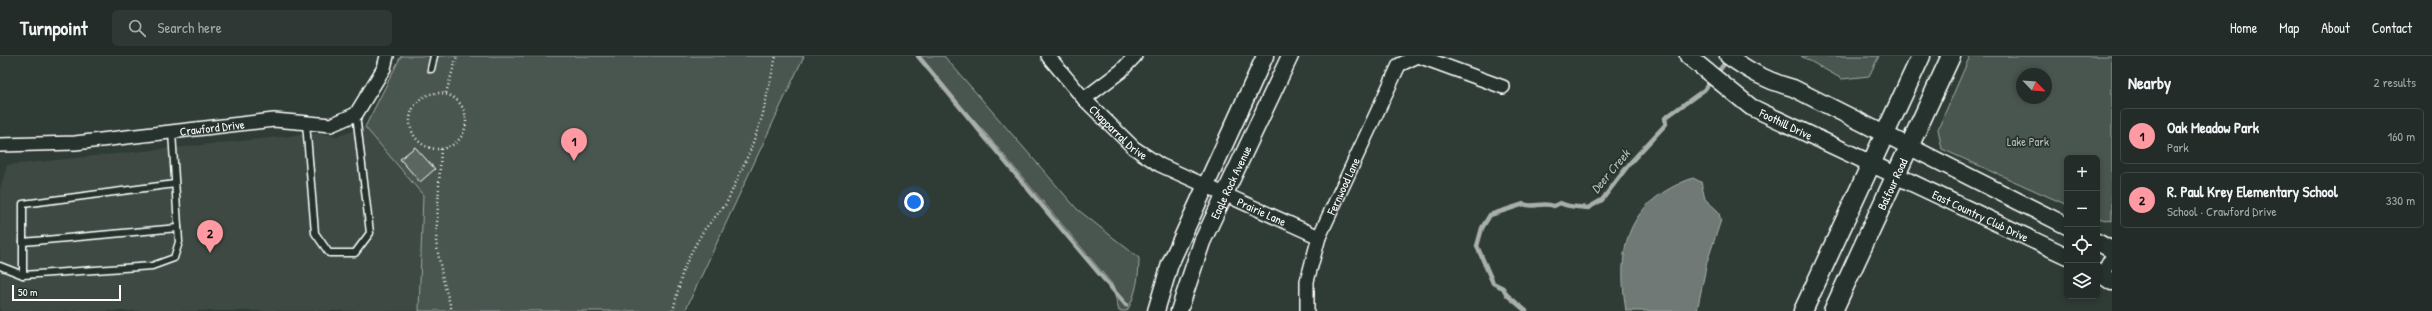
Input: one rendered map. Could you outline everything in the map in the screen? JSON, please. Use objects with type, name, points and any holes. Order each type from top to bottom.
[{"type":"main road","points":[[1803,311],[1920,56]]},
{"type":"main road","name":"Balfour Road","points":[[1832,311],[1950,56]]},
{"type":"street","points":[[356,114],[384,68],[388,56]]},
{"type":"street","name":"Chapparral Drive","points":[[1048,56],[1084,99],[1134,148],[1160,165],[1206,186]]},
{"type":"street","points":[[1084,99],[1121,71],[1135,56]]},
{"type":"street","name":"Eagle Rock Avenue","points":[[1156,311],[1170,264],[1265,56]]},
{"type":"street","name":"Eagle Rock Avenue","points":[[1179,311],[1202,242],[1290,56]]},
{"type":"street","name":"Fernwood Lane","points":[[1307,311],[1307,281],[1318,237],[1399,66],[1418,56],[1503,87]]},
{"type":"street","name":"Foothill Drive","points":[[1688,56],[1751,107],[1895,174]]},
{"type":"street","points":[[1728,56],[1749,72],[1772,82],[1793,88],[1909,145],[2064,224]]},
{"type":"street","name":"Crawford Drive","points":[[0,145],[75,143],[274,120],[331,125],[356,114]]},
{"type":"street","name":"East Country Club Drive","points":[[1895,174],[2064,255]]},
{"type":"street","name":"Prairie Lane","points":[[1206,186],[1318,237]]},
{"type":"street","points":[[2100,244],[2112,250]]},
{"type":"street","points":[[2104,276],[2112,257]]},
{"type":"lane","points":[[431,69],[434,56]]},
{"type":"lane","points":[[306,123],[315,233],[329,253],[355,253],[370,233],[356,114]]},
{"type":"lane","points":[[0,266],[23,275],[152,266],[174,258],[180,242],[172,132]]},
{"type":"lane","points":[[23,275],[24,204],[175,184]]},
{"type":"lane","points":[[23,242],[178,228]]},
{"type":"path","points":[[446,93],[457,56]]},
{"type":"path","points":[[674,311],[683,270],[704,230],[726,204],[750,151],[762,117],[776,56]]},
{"type":"path","points":[[435,92],[446,93],[456,98],[463,107],[467,118],[466,129],[460,139],[452,146],[441,149],[430,148],[420,143],[413,135],[410,124],[411,113],[416,103],[424,95],[435,92]]},
{"type":"path","points":[[441,149],[436,242],[443,280],[452,311]]},
{"type":"shaded area","points":[[365,127],[423,195],[419,311],[0,311],[0,189],[7,165],[318,133],[337,136]]},
{"type":"shaded area","points":[[1693,178],[1701,182],[1705,199],[1718,211],[1721,220],[1707,262],[1697,311],[1626,311],[1623,288],[1623,266],[1625,247],[1631,229],[1640,213],[1653,200],[1671,188]]},
{"type":"green space","points":[[401,56],[804,56],[685,311],[419,311],[423,195],[365,127]]},
{"type":"green space","points":[[916,56],[944,56],[1077,209],[1139,258],[1136,286],[1133,299],[1127,311],[1119,311],[1112,284],[987,135]]},
{"type":"green space","points":[[1801,56],[1879,56],[1869,76],[1842,79]]},
{"type":"green space","name":"Lake Park","points":[[1970,56],[2112,56],[2112,221],[2100,219],[2100,155],[2064,155],[2064,204],[1942,149],[1938,129]]},
{"type":"building","points":[[415,147],[435,169],[420,182],[400,159]]},
{"type":"waterway","points":[[918,56],[1126,305]]},
{"type":"waterway","name":"Deer Creek","points":[[1526,311],[1507,295],[1503,288],[1493,283],[1477,246],[1482,228],[1490,215],[1524,204],[1531,206],[1545,204],[1554,206],[1560,203],[1564,205],[1588,208],[1602,200],[1630,163],[1666,124],[1665,118],[1704,90],[1728,59]]},
{"type":"place","name":"Oak Meadow Park","points":[[574,161]]},
{"type":"place","name":"R. Paul Krey Elementary School","points":[[210,253]]}]
